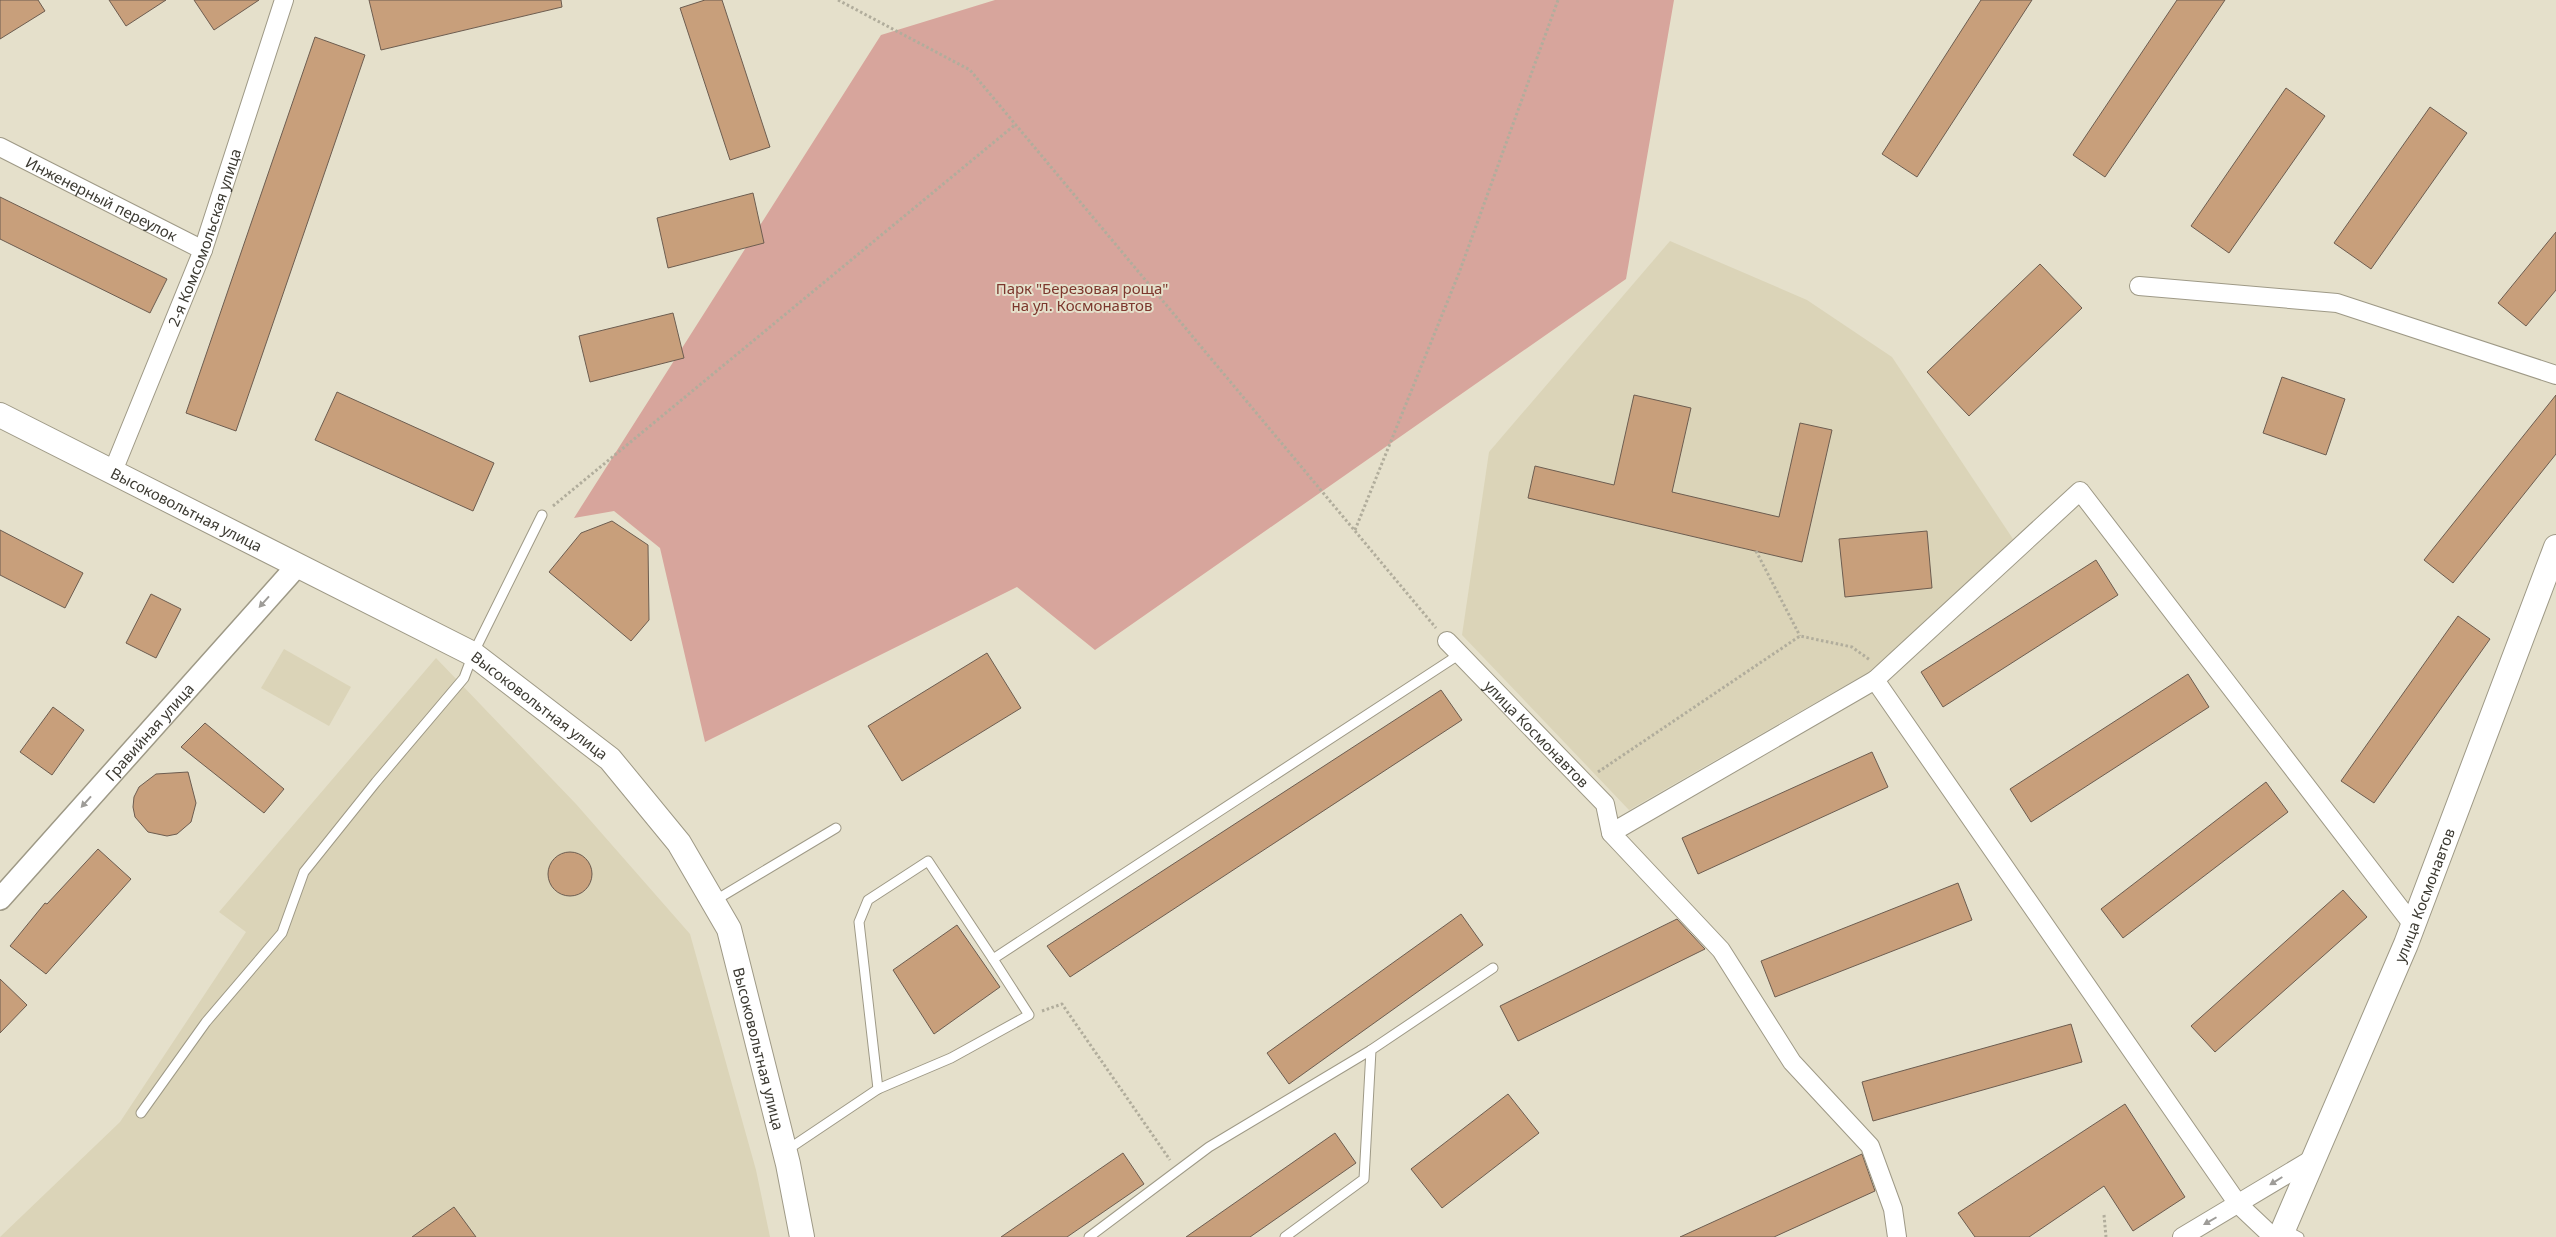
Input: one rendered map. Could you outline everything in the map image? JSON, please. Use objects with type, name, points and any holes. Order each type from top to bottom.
[{"type":"main road","name":"Высоковольтная улица","points":[[0,415],[473,654],[610,759],[679,843],[729,929],[784,1151],[802,1237]]},
{"type":"main road","name":"улица Космонавтов","points":[[2284,1235],[2314,1158],[2414,925],[2556,547]]},
{"type":"street","name":"2-я Комсомольская улица","points":[[113,471],[203,250],[284,0]]},
{"type":"street","name":"Инженерный переулок","points":[[0,147],[203,250]]},
{"type":"street","points":[[2139,286],[2337,303],[2556,375]]},
{"type":"street","points":[[1897,1237],[1893,1209],[1870,1146],[1792,1062],[1721,950],[1611,834],[1875,680],[2080,491],[2414,925]]},
{"type":"street","name":"Гравийная улица","points":[[0,899],[297,566]]},
{"type":"street","name":"улица Космонавтов","points":[[1447,641],[1605,804],[1611,834]]},
{"type":"street","points":[[1875,680],[2238,1204],[2284,1235]]},
{"type":"street","points":[[2182,1237],[2314,1158]]},
{"type":"lane","points":[[141,1114],[206,1022],[282,933],[304,872],[376,782],[464,678],[473,654],[542,515]]},
{"type":"lane","points":[[993,960],[1460,654]]},
{"type":"lane","points":[[713,901],[836,828]]},
{"type":"lane","points":[[784,1151],[878,1089],[951,1058],[1029,1015],[928,861],[868,900],[859,922],[878,1089]]},
{"type":"lane","points":[[1089,1237],[1208,1147],[1370,1050],[1493,968]]},
{"type":"lane","points":[[1285,1237],[1364,1178],[1370,1050]]},
{"type":"path","points":[[838,0],[970,70],[1447,641]]},
{"type":"path","points":[[1355,530],[1459,273],[1558,0]]},
{"type":"path","points":[[542,515],[1016,124]]},
{"type":"path","points":[[1756,551],[1800,636]]},
{"type":"path","points":[[1584,782],[1800,636],[1852,647],[1879,666],[1875,680]]},
{"type":"path","points":[[1029,1015],[1062,1004],[1177,1170]]},
{"type":"path","points":[[2104,1215],[2106,1237]]},
{"type":"shaded area","points":[[1670,241],[1807,300],[1892,357],[2013,539],[1941,615],[1879,666],[1629,810],[1462,635],[1489,452]]},
{"type":"shaded area","points":[[284,649],[351,687],[329,726],[261,688]]},
{"type":"shaded area","points":[[436,658],[576,804],[690,934],[756,1170],[770,1237],[0,1237],[120,1122],[246,932],[219,912]]},
{"type":"green space","name":"Парк \"Березовая роща\" на ул. Космонавтов","points":[[995,0],[1674,0],[1626,279],[1095,650],[1017,587],[705,742],[660,548],[614,511],[574,518],[881,35]]},
{"type":"building","points":[[0,0],[38,0],[45,11],[0,39]]},
{"type":"building","points":[[109,0],[166,0],[126,26]]},
{"type":"building","points":[[194,0],[259,0],[214,30]]},
{"type":"building","points":[[369,0],[561,0],[562,7],[381,50]]},
{"type":"building","points":[[705,0],[722,0],[770,147],[730,160],[680,8]]},
{"type":"building","points":[[1981,0],[2032,0],[1917,177],[1882,154]]},
{"type":"building","points":[[2177,0],[2225,0],[2105,177],[2073,155]]},
{"type":"building","points":[[315,37],[365,55],[236,431],[186,413]]},
{"type":"building","points":[[2286,88],[2325,116],[2229,253],[2191,226]]},
{"type":"building","points":[[2430,107],[2467,133],[2371,269],[2334,243]]},
{"type":"building","points":[[753,193],[764,243],[668,268],[657,218]]},
{"type":"building","points":[[0,197],[167,279],[150,313],[0,239]]},
{"type":"building","points":[[2556,232],[2556,290],[2526,326],[2498,303]]},
{"type":"building","points":[[2040,264],[2082,308],[1969,416],[1927,372]]},
{"type":"building","points":[[673,313],[684,358],[590,382],[579,336]]},
{"type":"building","points":[[2282,377],[2345,399],[2326,455],[2263,433]]},
{"type":"building","points":[[337,392],[494,463],[473,511],[315,440]]},
{"type":"building","points":[[1634,395],[1691,408],[1672,492],[1779,517],[1800,423],[1832,430],[1802,562],[1528,498],[1535,466],[1614,485]]},
{"type":"building","points":[[2556,395],[2556,454],[2453,583],[2424,560]]},
{"type":"building","points":[[612,521],[648,545],[649,620],[631,641],[549,572],[581,533]]},
{"type":"building","points":[[0,530],[83,573],[65,608],[0,575]]},
{"type":"building","points":[[1927,531],[1932,588],[1845,597],[1839,539]]},
{"type":"building","points":[[2096,560],[2118,595],[1943,707],[1921,672]]},
{"type":"building","points":[[151,594],[181,609],[156,658],[126,643]]},
{"type":"building","points":[[2458,616],[2490,639],[2374,803],[2341,781]]},
{"type":"building","points":[[987,653],[1021,708],[902,781],[868,726]]},
{"type":"building","points":[[2188,674],[2209,707],[2031,822],[2010,789]]},
{"type":"building","points":[[1441,690],[1462,720],[1070,977],[1047,946]]},
{"type":"building","points":[[53,707],[84,730],[52,775],[20,752]]},
{"type":"building","points":[[205,723],[284,789],[264,813],[181,747]]},
{"type":"building","points":[[1872,752],[1888,787],[1698,874],[1682,838]]},
{"type":"building","points":[[188,772],[196,803],[191,822],[177,834],[167,836],[148,832],[135,817],[133,807],[134,797],[139,787],[156,774]]},
{"type":"building","points":[[2266,782],[2288,812],[2123,938],[2101,909]]},
{"type":"building","points":[[98,849],[131,879],[46,974],[10,946],[45,903],[47,904]]},
{"type":"building","points":[[570,852],[582,856],[588,862],[592,874],[588,886],[582,892],[570,896],[558,892],[552,886],[548,874],[552,862],[558,856]]},
{"type":"building","points":[[1958,883],[1972,920],[1775,997],[1761,961]]},
{"type":"building","points":[[2343,890],[2367,917],[2215,1052],[2191,1026]]},
{"type":"building","points":[[1461,914],[1483,945],[1289,1084],[1267,1053]]},
{"type":"building","points":[[1677,919],[1705,949],[1518,1041],[1500,1006]]},
{"type":"building","points":[[957,925],[1000,987],[934,1034],[893,970]]},
{"type":"building","points":[[0,979],[27,1005],[0,1033]]},
{"type":"building","points":[[2071,1024],[2082,1062],[1873,1121],[1862,1082]]},
{"type":"building","points":[[1508,1094],[1539,1133],[1442,1208],[1411,1169]]},
{"type":"building","points":[[2125,1104],[2185,1197],[2133,1231],[2104,1186],[2029,1237],[1975,1237],[1958,1213]]},
{"type":"building","points":[[1335,1133],[1356,1163],[1250,1237],[1186,1237]]},
{"type":"building","points":[[1123,1153],[1144,1184],[1067,1237],[1001,1237]]},
{"type":"building","points":[[1862,1154],[1875,1191],[1774,1237],[1680,1237]]},
{"type":"building","points":[[454,1207],[476,1237],[412,1237]]}]
